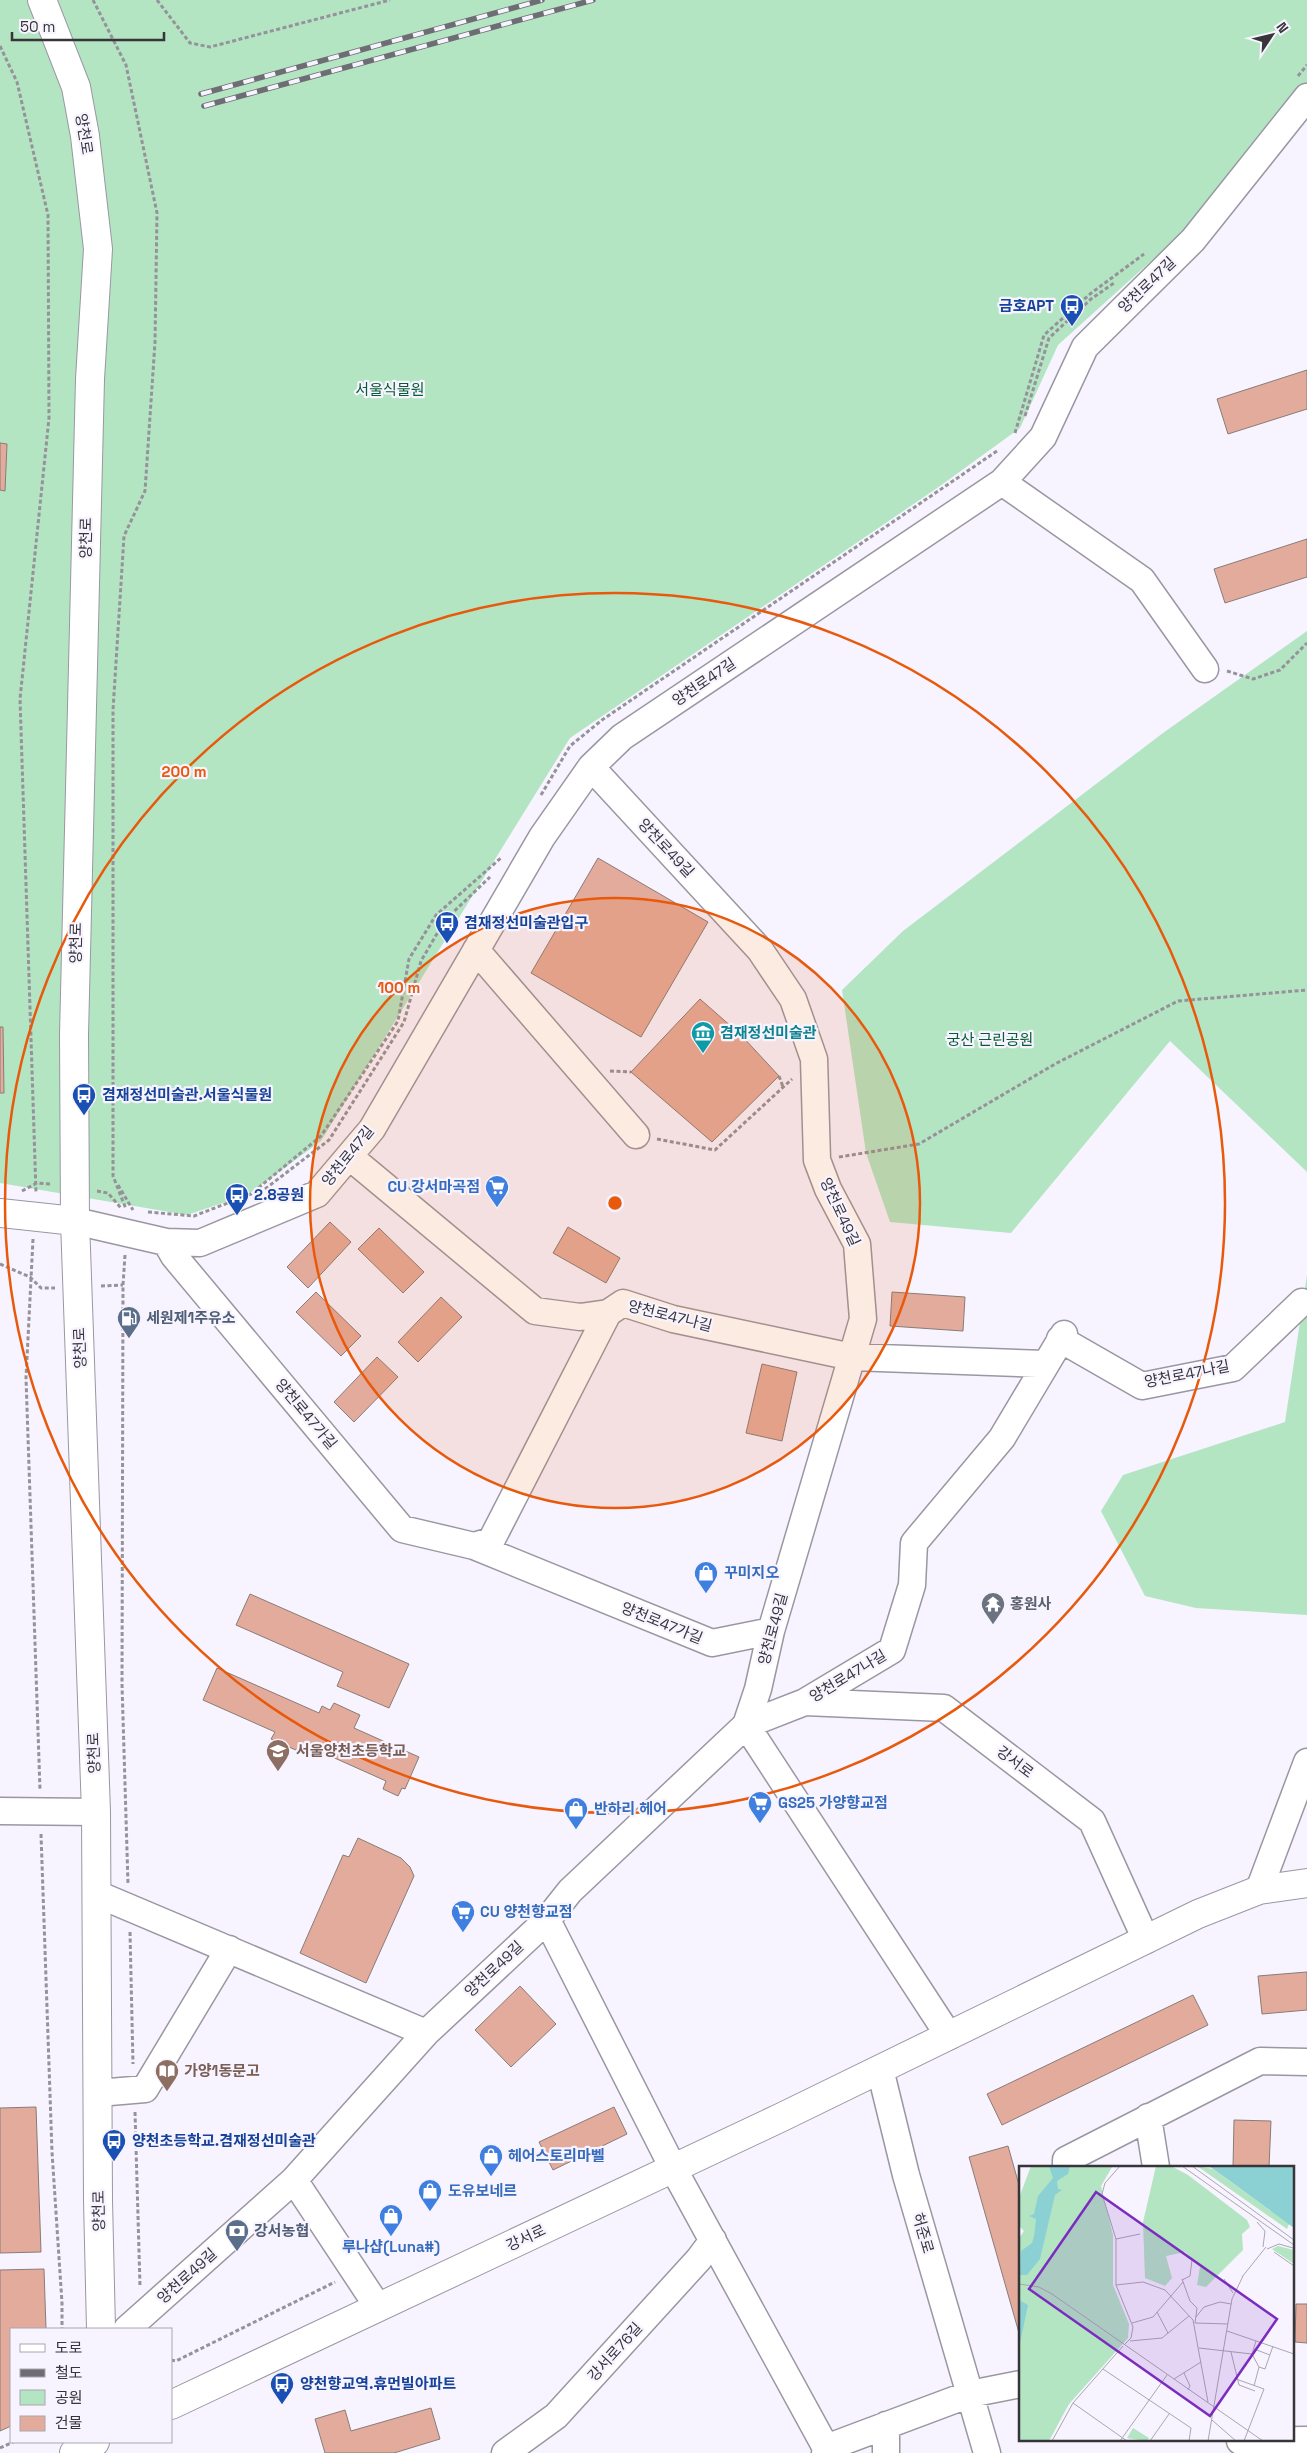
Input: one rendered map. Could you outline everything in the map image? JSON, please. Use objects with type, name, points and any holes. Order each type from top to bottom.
[{"type":"main road","name":"양천로","points":[[42,0],[76,87],[85,136],[98,249],[90,379],[74,1035],[75,1221],[96,1812],[101,2328]]},
{"type":"main road","points":[[0,1214],[75,1221]]},
{"type":"main road","name":"강서로","points":[[172,2405],[880,2070],[1198,1914],[1259,1890],[1307,1882]]},
{"type":"main road","points":[[74,2453],[93,2443]]},
{"type":"street","name":"양천로47길","points":[[75,1221],[166,1242],[200,1243],[317,1194],[372,1129],[542,837],[591,767],[622,737],[1002,482],[1043,437],[1085,347],[1193,240],[1307,97]]},
{"type":"street","points":[[1002,482],[1142,580],[1205,669]]},
{"type":"street","name":"양천로49길","points":[[128,2328],[294,2180],[426,2033],[547,1920],[570,1892],[746,1725],[758,1689],[771,1632],[864,1319],[857,1244],[828,1189],[816,1160],[814,1059],[792,998],[760,950],[591,767]]},
{"type":"street","points":[[476,950],[636,1136]]},
{"type":"street","name":"양천로47나길","points":[[350,1157],[535,1311],[580,1317],[608,1312],[623,1303],[673,1319],[852,1357],[1045,1364]]},
{"type":"street","name":"양천로47가길","points":[[166,1242],[174,1256],[402,1529],[474,1546],[712,1643],[771,1632]]},
{"type":"street","name":"양천로47나길","points":[[746,1725],[805,1702],[892,1650],[912,1585],[914,1543],[1002,1438],[1062,1336],[1142,1386],[1234,1368],[1302,1302]]},
{"type":"street","points":[[474,1546],[491,1541],[608,1312]]},
{"type":"street","name":"강서로","points":[[805,1702],[944,1708],[1092,1821],[1146,1940]]},
{"type":"street","points":[[746,1725],[949,2036]]},
{"type":"street","points":[[1259,1890],[1307,1762]]},
{"type":"street","points":[[0,1811],[96,1812]]},
{"type":"street","points":[[97,1894],[426,2033]]},
{"type":"street","points":[[547,1920],[673,2168],[825,2450],[970,2394],[1019,2384]]},
{"type":"street","points":[[98,2093],[146,2089],[229,1949]]},
{"type":"street","points":[[1066,2166],[1066,2160],[1260,2061],[1307,2062]]},
{"type":"street","name":"허준로","points":[[880,2070],[906,2175],[987,2453]]},
{"type":"street","points":[[1148,2117],[1156,2166]]},
{"type":"street","points":[[294,2180],[378,2307]]},
{"type":"street","name":"강서로76길","points":[[506,2453],[556,2416],[699,2260],[713,2240]]},
{"type":"street","points":[[886,2425],[886,2453]]},
{"type":"street","points":[[1240,2441],[1307,2440]]},
{"type":"path","points":[[93,0],[126,65],[157,213],[155,342],[145,491],[124,536],[113,710],[113,1176],[127,1214],[123,1285],[122,1684],[140,2287]]},
{"type":"path","points":[[157,0],[190,43],[210,47],[390,0]]},
{"type":"path","points":[[0,46],[17,82],[48,215],[49,418],[20,699],[37,1183],[26,1378],[52,2152],[62,2328]]},
{"type":"path","points":[[1205,669],[1223,670],[1252,679],[1280,670],[1307,643]]},
{"type":"path","points":[[816,1160],[918,1144],[1055,1064],[1178,1001],[1307,990]]},
{"type":"path","points":[[636,1136],[715,1150],[814,1059]]},
{"type":"path","points":[[779,1076],[783,1087]]},
{"type":"path","points":[[172,2360],[176,2360],[355,2273]]},
{"type":"green space","name":"서울식물원","points":[[0,0],[1307,0],[1307,87],[1259,135],[1182,233],[1058,345],[1020,428],[940,486],[570,738],[321,1141],[249,1194],[187,1215],[0,1183]]},
{"type":"green space","name":"궁산 근린공원","points":[[1307,631],[1307,1172],[1170,1041],[1011,1233],[890,1222],[866,1153],[842,990],[903,931],[1163,733]]},
{"type":"green space","points":[[1307,1275],[1307,1615],[1196,1608],[1145,1596],[1101,1511],[1123,1475],[1285,1422]]},
{"type":"building","points":[[1307,370],[1307,409],[1228,434],[1217,399]]},
{"type":"building","points":[[0,443],[7,444],[5,491],[0,490]]},
{"type":"building","points":[[1307,539],[1307,577],[1225,603],[1214,569]]},
{"type":"building","points":[[598,858],[708,922],[641,1037],[531,973]]},
{"type":"building","name":"겸재정선미술관","points":[[700,999],[741,1035],[779,1076],[712,1142],[631,1072]]},
{"type":"building","points":[[0,1027],[3,1027],[4,1093],[0,1093]]},
{"type":"building","points":[[330,1222],[351,1242],[308,1288],[287,1267]]},
{"type":"building","points":[[568,1227],[620,1258],[606,1283],[553,1253]]},
{"type":"building","points":[[379,1228],[424,1272],[403,1293],[358,1249]]},
{"type":"building","points":[[316,1292],[361,1336],[341,1356],[296,1312]]},
{"type":"building","points":[[892,1292],[965,1297],[963,1331],[890,1326]]},
{"type":"building","points":[[441,1297],[462,1317],[418,1362],[398,1342]]},
{"type":"building","points":[[377,1357],[398,1377],[354,1422],[334,1402]]},
{"type":"building","points":[[762,1364],[797,1372],[782,1441],[746,1433]]},
{"type":"building","points":[[250,1594],[409,1664],[389,1708],[337,1686],[343,1672],[236,1625]]},
{"type":"building","points":[[217,1668],[319,1713],[322,1706],[330,1710],[334,1703],[360,1715],[354,1728],[419,1757],[405,1789],[402,1788],[398,1796],[383,1789],[386,1781],[301,1743],[298,1751],[271,1739],[275,1732],[203,1700]]},
{"type":"building","points":[[358,1838],[401,1858],[410,1867],[414,1876],[366,1983],[300,1953],[343,1855],[349,1857]]},
{"type":"building","points":[[1307,1972],[1307,2010],[1262,2014],[1258,1976]]},
{"type":"building","points":[[520,1986],[556,2024],[511,2067],[475,2030]]},
{"type":"building","points":[[1193,1995],[1208,2025],[1002,2125],[987,2094]]},
{"type":"building","points":[[36,2107],[41,2252],[0,2253],[0,2108]]},
{"type":"building","points":[[614,2107],[627,2134],[553,2170],[539,2142]]},
{"type":"building","points":[[1234,2120],[1271,2121],[1269,2166],[1233,2166]]},
{"type":"building","points":[[1008,2146],[1019,2185],[1019,2333],[969,2157]]},
{"type":"building","points":[[44,2269],[46,2328],[10,2328],[10,2426],[0,2431],[0,2270]]},
{"type":"building","points":[[1296,2304],[1307,2304],[1307,2343],[1295,2342]]},
{"type":"building","points":[[431,2408],[440,2439],[394,2453],[325,2453],[315,2419],[345,2410],[351,2431]]},
{"type":"railway","points":[[201,94],[542,0]]},
{"type":"railway","points":[[204,106],[593,0]]},
{"type":"place","name":"금호APT","points":[[1072,327]]},
{"type":"place","name":"겸재정선미술관입구","points":[[447,944]]},
{"type":"place","name":"겸재정선미술관","points":[[703,1054]]},
{"type":"place","name":"겸재정선미술관.서울식물원","points":[[84,1116]]},
{"type":"place","name":"CU 강서마곡점","points":[[497,1208]]},
{"type":"place","name":"2.8공원","points":[[237,1216]]},
{"type":"place","name":"세원제1주유소","points":[[129,1339]]},
{"type":"place","name":"꾸미지오","points":[[706,1594]]},
{"type":"place","name":"홍원사","points":[[993,1625]]},
{"type":"place","name":"서울양천초등학교","points":[[278,1772]]},
{"type":"place","name":"GS25 가양향교점","points":[[760,1824]]},
{"type":"place","name":"반하리 헤어","points":[[576,1830]]},
{"type":"place","name":"CU 양천향교점","points":[[463,1933]]},
{"type":"place","name":"가양1동문고","points":[[167,2092]]},
{"type":"place","name":"양천초등학교.겸재정선미술관","points":[[114,2162]]},
{"type":"place","name":"헤어스토리마벨","points":[[491,2177]]},
{"type":"place","name":"도유보네르","points":[[430,2212]]},
{"type":"place","name":"루나샵(Luna#)","points":[[391,2237]]},
{"type":"place","name":"강서농협","points":[[237,2252]]},
{"type":"place","name":"양천향교역.휴먼빌아파트","points":[[282,2405]]}]
